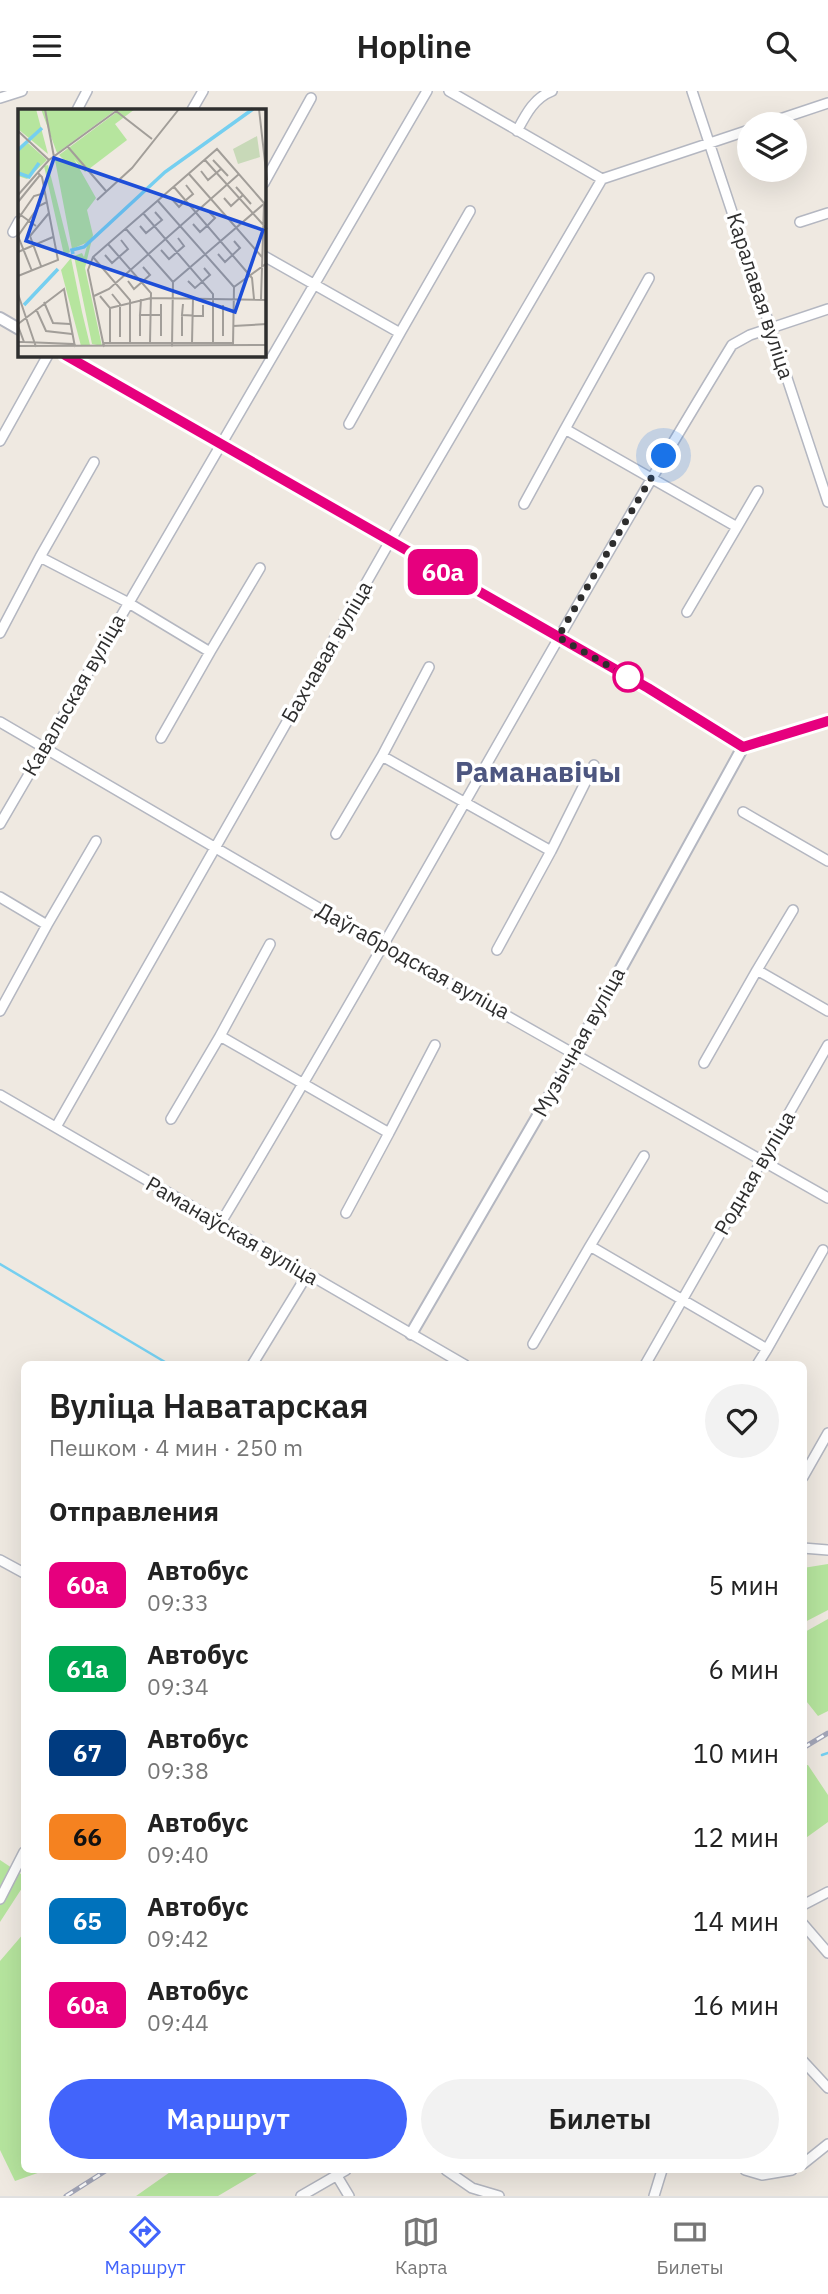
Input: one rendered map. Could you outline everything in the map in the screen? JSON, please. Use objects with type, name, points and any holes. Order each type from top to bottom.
[{"type":"street","points":[[0,98],[22,91]]},
{"type":"street","points":[[78,109],[87,91]]},
{"type":"street","points":[[193,109],[203,91]]},
{"type":"street","name":"Кавальская вуліца","points":[[0,824],[427,91]]},
{"type":"street","points":[[449,91],[602,179],[737,133]]},
{"type":"street","points":[[517,131],[530,107],[542,95],[552,91]]},
{"type":"street","name":"Каралавая вуліца","points":[[692,91],[828,502]]},
{"type":"street","points":[[266,179],[311,98]]},
{"type":"street","points":[[801,112],[828,103]]},
{"type":"street","name":"Бахчавая вуліца","points":[[56,1127],[390,541],[602,179]]},
{"type":"street","points":[[349,424],[470,211]]},
{"type":"street","points":[[800,222],[828,213]]},
{"type":"street","points":[[13,232],[18,223]]},
{"type":"street","points":[[266,258],[400,333]]},
{"type":"street","points":[[524,504],[649,278]]},
{"type":"street","points":[[220,1224],[305,1084],[464,800],[650,479],[732,345],[771,328],[828,309]]},
{"type":"street","points":[[0,318],[18,328]]},
{"type":"street","points":[[0,441],[47,357]]},
{"type":"street","points":[[69,357],[558,637],[743,747],[828,721]]},
{"type":"street","points":[[565,429],[737,527]]},
{"type":"street","points":[[0,633],[94,462]]},
{"type":"street","points":[[687,612],[758,491]]},
{"type":"street","name":"Кавальская вуліца","points":[[40,557],[127,602],[210,652]]},
{"type":"street","points":[[161,738],[260,568]]},
{"type":"street","points":[[335,834],[382,756],[429,667]]},
{"type":"street","name":"Даўгабродская вуліца","points":[[0,722],[382,945],[575,1052],[828,1198]]},
{"type":"street","name":"Музычная вуліца","points":[[411,1334],[575,1052],[743,747]]},
{"type":"street","points":[[382,756],[551,851]]},
{"type":"street","points":[[496,950],[551,851],[594,765]]},
{"type":"street","points":[[743,812],[828,861]]},
{"type":"street","points":[[0,1011],[96,841]]},
{"type":"street","points":[[0,897],[47,925]]},
{"type":"street","points":[[704,1063],[793,910]]},
{"type":"street","points":[[171,1119],[270,944]]},
{"type":"street","points":[[757,970],[828,1011]]},
{"type":"street","points":[[220,1036],[389,1133]]},
{"type":"street","points":[[346,1213],[435,1045]]},
{"type":"street","name":"Родная вуліца","points":[[647,1361],[828,1045]]},
{"type":"street","name":"Раманаўская вуліца","points":[[0,1095],[458,1361]]},
{"type":"street","points":[[533,1344],[643,1156]]},
{"type":"street","points":[[590,1245],[767,1349]]},
{"type":"street","points":[[760,1361],[823,1250]]},
{"type":"street","points":[[254,1361],[307,1275]]},
{"type":"street","points":[[807,1470],[828,1433]]},
{"type":"street","points":[[807,1548],[828,1550]]},
{"type":"street","points":[[0,1560],[21,1571]]},
{"type":"street","points":[[0,1899],[21,1858]]},
{"type":"street","points":[[807,1903],[828,1892]]},
{"type":"street","points":[[807,1929],[828,1953]]},
{"type":"street","points":[[807,2065],[828,2088]]},
{"type":"street","points":[[807,2161],[828,2144]]},
{"type":"street","points":[[301,2196],[342,2173]]},
{"type":"street","points":[[450,2173],[472,2188],[499,2196]]},
{"type":"street","points":[[654,2196],[661,2173]]},
{"type":"street","points":[[755,2173],[774,2173]]},
{"type":"street","points":[[337,2176],[349,2196]]},
{"type":"green space","points":[[828,1564],[828,1610],[807,1621],[807,1567]]},
{"type":"green space","points":[[828,1619],[828,1711],[818,1716],[807,1702],[807,1631]]},
{"type":"green space","points":[[807,1765],[828,1795],[828,1822],[807,1837]]},
{"type":"green space","points":[[0,1860],[21,1874],[21,1890],[0,1922]]},
{"type":"green space","points":[[21,1936],[21,2173],[38,2173],[15,2181],[0,2150],[0,1961]]},
{"type":"green space","points":[[169,2173],[257,2173],[218,2196],[136,2196]]},
{"type":"waterway","points":[[0,1264],[163,1361]]},
{"type":"waterway","points":[[822,1755],[828,1753]]},
{"type":"railway","points":[[807,1746],[828,1733]]},
{"type":"railway","points":[[66,2196],[102,2173]]},
{"type":"bus line","name":"60а","points":[[69,357],[648,688],[743,747],[828,721]]},
{"type":"district","name":"Раманавічы","points":[[538,772]]},
{"type":"route","points":[[628,677],[558,637],[664,456]]}]
